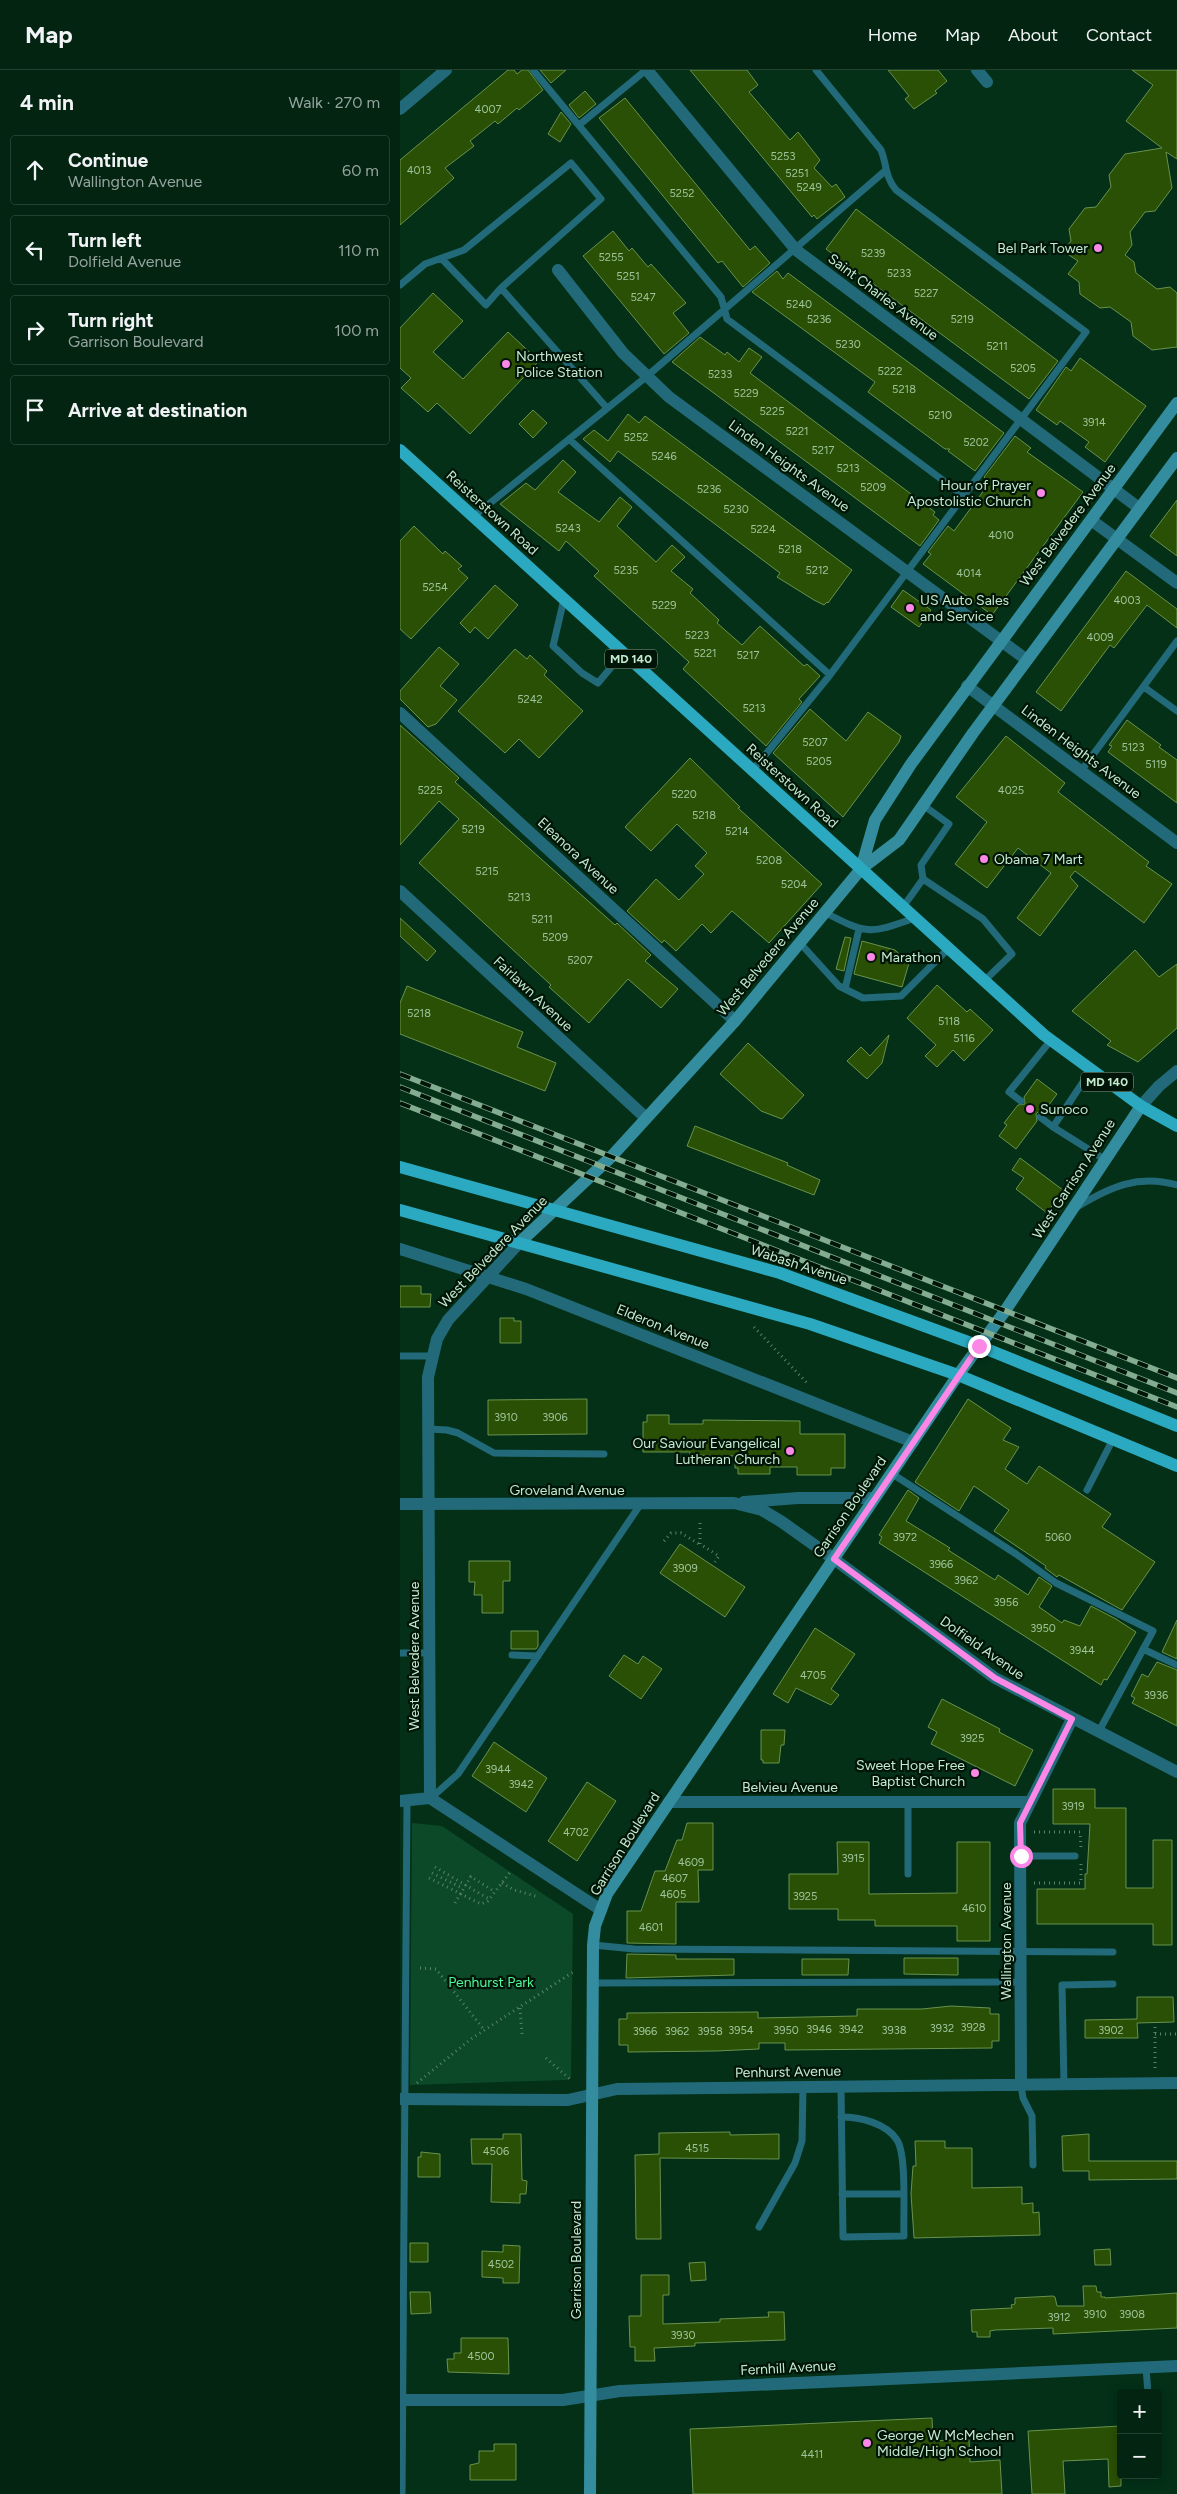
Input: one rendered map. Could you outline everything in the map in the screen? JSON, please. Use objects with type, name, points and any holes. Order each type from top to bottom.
[{"type":"main road","name":"West Belvedere Avenue","points":[[860,868],[875,820],[911,764],[1177,403]]},
{"type":"main road","name":"Reisterstown Road","points":[[400,450],[1050,1040],[1141,1106],[1177,1126]]},
{"type":"main road","name":"West Belvedere Avenue","points":[[519,1243],[602,1166],[735,1021],[860,868],[900,840],[994,705],[1177,458]]},
{"type":"main road","name":"West Garrison Avenue","points":[[1005,1311],[1104,1159],[1141,1106]]},
{"type":"main road","name":"Wabash Avenue","points":[[400,1167],[780,1273],[979,1346],[1177,1426]]},
{"type":"main road","points":[[400,1210],[767,1311],[958,1375],[1177,1466]]},
{"type":"main road","name":"Garrison Boulevard","points":[[590,2494],[591,2094],[593,1945],[595,1926],[608,1894],[669,1802],[912,1442],[1005,1311]]},
{"type":"street","points":[[400,109],[446,70]]},
{"type":"street","name":"Saint Charles Avenue","points":[[646,70],[796,250],[1140,508]]},
{"type":"street","points":[[977,70],[987,82]]},
{"type":"street","name":"Linden Heights Avenue","points":[[558,270],[622,353],[669,397],[1027,660]]},
{"type":"street","points":[[1091,520],[1177,583]]},
{"type":"street","name":"Linden Heights Avenue","points":[[967,686],[1177,843]]},
{"type":"street","name":"Eleanora Avenue","points":[[400,713],[735,1021]]},
{"type":"street","name":"Fairlawn Avenue","points":[[400,891],[646,1118]]},
{"type":"street","name":"West Garrison Avenue","points":[[1141,1106],[1159,1086],[1177,1071]]},
{"type":"street","name":"West Belvedere Avenue","points":[[430,1798],[428,1377],[437,1339],[448,1320],[486,1276],[519,1243]]},
{"type":"street","name":"Elderon Avenue","points":[[400,1250],[526,1289],[912,1442]]},
{"type":"street","name":"Groveland Avenue","points":[[400,1504],[640,1505],[734,1503],[798,1498],[874,1498]]},
{"type":"street","name":"Groveland Avenue","points":[[734,1503],[762,1510],[834,1559]]},
{"type":"street","name":"Dolfield Avenue","points":[[834,1559],[995,1678],[1098,1733],[1177,1772]]},
{"type":"street","name":"Wallington Avenue","points":[[1021,2085],[1020,1823],[1072,1719]]},
{"type":"street","points":[[404,1801],[430,1798],[601,1910]]},
{"type":"street","name":"Belvieu Avenue","points":[[669,1802],[1030,1802]]},
{"type":"street","name":"Penhurst Avenue","points":[[402,2099],[568,2100],[617,2089],[1177,2083]]},
{"type":"street","name":"Fernhill Avenue","points":[[402,2400],[563,2400],[620,2391],[1177,2366]]},
{"type":"lane","points":[[533,70],[721,297],[727,319],[964,496]]},
{"type":"lane","points":[[579,125],[646,70]]},
{"type":"lane","points":[[752,771],[830,676],[1086,332],[896,190],[885,171],[885,160],[882,150],[816,70]]},
{"type":"lane","points":[[400,285],[425,264],[464,250],[570,163],[601,199],[500,288],[486,305],[442,259]]},
{"type":"lane","points":[[474,516],[646,377],[724,308],[796,250],[885,171]]},
{"type":"lane","points":[[500,288],[606,408]]},
{"type":"lane","points":[[568,439],[830,676]]},
{"type":"lane","points":[[564,599],[553,646],[582,673],[598,683],[624,652]]},
{"type":"lane","points":[[1081,771],[1177,641]]},
{"type":"lane","points":[[1144,687],[1177,711]]},
{"type":"lane","points":[[903,907],[923,879],[921,865],[949,824],[923,805]]},
{"type":"lane","points":[[923,879],[983,919],[1012,954],[984,981]]},
{"type":"lane","points":[[824,912],[859,929],[878,931],[915,918]]},
{"type":"lane","points":[[845,989],[859,929]]},
{"type":"lane","points":[[800,943],[839,986],[863,998],[901,996],[948,949]]},
{"type":"lane","points":[[1021,1101],[1009,1092],[1050,1040]]},
{"type":"lane","points":[[1053,1128],[1091,1070]]},
{"type":"lane","points":[[1040,1117],[1053,1128],[1104,1159]]},
{"type":"lane","points":[[1070,1211],[1107,1189],[1126,1182],[1146,1180],[1177,1186]]},
{"type":"lane","points":[[400,1356],[432,1356]]},
{"type":"lane","points":[[428,1429],[447,1430],[458,1433],[494,1453],[604,1454]]},
{"type":"lane","points":[[1087,1490],[1113,1440]]},
{"type":"lane","points":[[891,1473],[1016,1554],[1056,1583],[1153,1630],[1098,1733]]},
{"type":"lane","points":[[430,1798],[458,1774],[640,1505]]},
{"type":"lane","points":[[1143,1649],[1177,1666]]},
{"type":"lane","points":[[400,1653],[429,1653]]},
{"type":"lane","points":[[512,1655],[538,1656]]},
{"type":"lane","points":[[402,2494],[404,1801]]},
{"type":"lane","points":[[908,1802],[908,1874]]},
{"type":"lane","points":[[1021,1856],[1075,1856]]},
{"type":"lane","points":[[593,1945],[644,1949],[1113,1952]]},
{"type":"lane","points":[[593,1983],[1021,1982]]},
{"type":"lane","points":[[1064,2085],[1062,1985],[1113,1984]]},
{"type":"lane","points":[[1021,2085],[1023,2098],[1032,2116],[1033,2165]]},
{"type":"lane","points":[[759,2227],[794,2163],[802,2141],[803,2087]]},
{"type":"lane","points":[[841,2087],[841,2117],[842,2194],[842,2237],[904,2236],[902,2157],[897,2140],[886,2130],[870,2122],[841,2117]]},
{"type":"lane","points":[[842,2194],[903,2194]]},
{"type":"lane","points":[[1146,2368],[1148,2389]]},
{"type":"path","points":[[754,1327],[811,1388]]},
{"type":"path","points":[[700,1523],[700,1544]]},
{"type":"path","points":[[664,1541],[671,1533],[681,1532],[719,1556],[715,1562]]},
{"type":"path","points":[[435,1867],[490,1899]]},
{"type":"path","points":[[429,1878],[481,1904],[490,1899],[511,1871]]},
{"type":"path","points":[[432,1873],[462,1888]]},
{"type":"path","points":[[455,1903],[465,1883],[472,1875],[495,1892]]},
{"type":"path","points":[[502,1883],[514,1890],[539,1897]]},
{"type":"path","points":[[420,1968],[436,1970],[484,2031]]},
{"type":"path","points":[[415,2086],[484,2031],[572,1972]]},
{"type":"path","points":[[520,2008],[522,2034]]},
{"type":"path","points":[[1155,2027],[1156,2072]]},
{"type":"path","points":[[1155,2034],[1177,2034]]},
{"type":"path","points":[[546,2058],[572,2081]]},
{"type":"green space","name":"Penhurst Park","points":[[412,1823],[442,1826],[573,1914],[571,2078],[566,2080],[410,2085]]},
{"type":"building","points":[[508,70],[514,70],[517,74],[522,70],[528,70],[543,90],[519,110],[517,108],[498,124],[495,121],[470,141],[474,146],[445,168],[454,178],[400,225],[400,160]]},
{"type":"building","points":[[540,70],[566,70],[551,83]]},
{"type":"building","points":[[690,70],[747,70],[758,85],[749,92],[790,140],[798,132],[820,160],[814,168],[832,187],[836,184],[845,197],[817,219],[814,215],[812,217]]},
{"type":"building","points":[[888,70],[938,70],[947,81],[935,91],[937,93],[914,109],[905,99],[909,96]]},
{"type":"building","name":"Bel Park Tower","points":[[1132,70],[1177,70],[1177,159],[1166,152],[1172,188],[1155,211],[1145,212],[1130,232],[1132,245],[1125,255],[1134,262],[1136,273],[1157,289],[1170,287],[1177,293],[1177,347],[1152,350],[1133,336],[1131,322],[1110,307],[1100,308],[1080,294],[1079,282],[1068,274],[1078,261],[1063,251],[1071,241],[1069,229],[1085,208],[1096,207],[1111,187],[1109,175],[1125,154],[1162,148],[1126,121],[1153,85]]},
{"type":"building","points":[[585,91],[596,104],[579,118],[569,105]]},
{"type":"building","points":[[625,98],[750,250],[755,246],[770,263],[743,287],[722,261],[718,263],[599,118]]},
{"type":"building","points":[[561,112],[571,124],[560,142],[548,134]]},
{"type":"building","points":[[856,209],[1058,361],[1029,399],[826,249]]},
{"type":"building","points":[[613,231],[629,251],[632,248],[648,267],[651,264],[686,303],[673,313],[689,333],[664,354],[583,256]]},
{"type":"building","points":[[777,271],[783,279],[788,273],[1004,433],[975,471],[948,451],[950,449],[945,449],[868,392],[875,382],[752,292]]},
{"type":"building","name":"Northwest Police Station","points":[[433,293],[463,321],[433,352],[463,379],[508,332],[539,361],[470,434],[437,403],[428,412],[401,388],[411,378],[400,368],[400,328]]},
{"type":"building","points":[[700,337],[725,355],[727,352],[739,362],[749,348],[762,357],[750,373],[935,512],[933,515],[939,520],[920,546],[672,362]]},
{"type":"building","points":[[1080,358],[1146,406],[1105,462],[1085,447],[1089,442],[1060,421],[1057,425],[1036,410],[1066,367],[1071,371]]},
{"type":"building","points":[[533,410],[547,423],[533,438],[519,424]]},
{"type":"building","points":[[628,414],[639,423],[645,416],[852,570],[828,603],[824,605],[814,600],[777,577],[780,573],[618,451],[610,462],[583,439],[594,430],[608,441]]},
{"type":"building","points":[[1015,436],[1031,448],[1027,452],[1083,492],[992,615],[923,564],[931,554],[928,552],[948,526],[954,531],[990,482],[984,477]]},
{"type":"building","points":[[563,460],[576,472],[558,492],[599,522],[620,497],[632,507],[617,526],[656,562],[672,545],[685,557],[671,571],[693,589],[690,593],[719,620],[717,623],[742,645],[760,626],[804,666],[807,664],[820,676],[799,699],[802,702],[766,746],[683,669],[689,662],[594,576],[599,571],[566,541],[559,551],[500,504],[526,483],[535,490]]},
{"type":"building","points":[[1177,500],[1177,556],[1150,536]]},
{"type":"building","points":[[414,526],[443,554],[445,551],[462,566],[458,569],[468,578],[411,639],[400,629],[400,541]]},
{"type":"building","points":[[1126,571],[1177,609],[1177,628],[1147,605],[1114,648],[1110,645],[1061,711],[1036,692]]},
{"type":"building","points":[[495,585],[518,605],[488,639],[475,627],[470,633],[460,623]]},
{"type":"building","points":[[903,590],[931,610],[919,627],[891,607]]},
{"type":"building","points":[[439,647],[459,664],[440,686],[457,700],[436,724],[428,727],[400,699],[400,691]]},
{"type":"building","points":[[515,649],[527,659],[530,655],[547,671],[544,675],[583,711],[539,758],[519,739],[505,753],[458,711]]},
{"type":"building","points":[[810,709],[846,741],[868,712],[901,736],[899,742],[843,817],[773,753]]},
{"type":"building","points":[[1127,720],[1161,745],[1159,747],[1177,760],[1177,803],[1108,752],[1112,746],[1109,745]]},
{"type":"building","points":[[400,725],[459,778],[455,782],[651,955],[645,961],[678,989],[661,1008],[628,979],[589,1023],[549,987],[551,985],[419,863],[459,819],[439,801],[400,845]]},
{"type":"building","points":[[1006,736],[1065,783],[1058,792],[1149,862],[1146,866],[1172,884],[1144,923],[1075,871],[1070,877],[1078,886],[1040,936],[1017,918],[1051,873],[1018,848],[987,888],[955,864],[987,822],[956,797]]},
{"type":"building","points":[[690,758],[740,807],[738,808],[822,884],[769,943],[732,911],[711,933],[702,924],[676,951],[664,940],[662,943],[627,911],[656,879],[679,900],[704,874],[695,866],[707,853],[677,824],[651,851],[625,827]]},
{"type":"building","points":[[400,918],[436,951],[427,961],[400,936]]},
{"type":"building","points":[[845,937],[851,938],[844,971],[836,969]]},
{"type":"building","name":"Marathon","points":[[862,941],[895,950],[909,963],[902,987],[854,974]]},
{"type":"building","points":[[1135,950],[1159,977],[1177,964],[1177,1028],[1138,1062],[1107,1045],[1111,1041],[1072,1011]]},
{"type":"building","points":[[937,985],[967,1012],[970,1009],[993,1030],[964,1061],[953,1050],[937,1067],[925,1056],[936,1045],[907,1018]]},
{"type":"building","points":[[407,986],[523,1032],[517,1047],[556,1063],[545,1091],[400,1034],[400,1003]]},
{"type":"building","points":[[889,1035],[882,1063],[867,1079],[847,1061],[861,1047],[870,1056]]},
{"type":"building","points":[[748,1043],[804,1095],[782,1119],[761,1111],[720,1074]]},
{"type":"building","name":"Sunoco","points":[[1037,1079],[1057,1094],[1043,1113],[1038,1112],[1036,1114],[1037,1121],[1016,1149],[999,1136],[1007,1125],[1004,1123],[1018,1105],[1025,1104],[1024,1097]]},
{"type":"building","points":[[695,1126],[788,1163],[787,1165],[820,1180],[814,1195],[687,1146]]},
{"type":"building","points":[[1020,1158],[1063,1190],[1047,1213],[1016,1189],[1024,1178],[1012,1170]]},
{"type":"building","points":[[400,1286],[421,1286],[421,1294],[431,1294],[430,1307],[400,1307]]},
{"type":"building","points":[[500,1318],[514,1318],[514,1321],[521,1321],[521,1343],[500,1343]]},
{"type":"building","points":[[587,1399],[587,1434],[488,1435],[488,1400]]},
{"type":"building","points":[[968,1399],[1011,1428],[1003,1440],[1019,1447],[1005,1469],[1027,1484],[1039,1466],[1111,1514],[1102,1527],[1155,1562],[1122,1610],[1059,1575],[1057,1577],[1045,1568],[1046,1566],[994,1531],[1009,1510],[974,1486],[959,1511],[915,1482]]},
{"type":"building","name":"Our Saviour Evangelical Lutheran Church","points":[[647,1415],[669,1415],[669,1424],[703,1424],[703,1420],[800,1421],[800,1434],[845,1434],[845,1468],[831,1468],[831,1475],[797,1475],[797,1467],[770,1467],[770,1474],[738,1474],[738,1468],[735,1468],[735,1456],[690,1455],[690,1452],[643,1452],[643,1422],[647,1422]]},
{"type":"building","points":[[908,1490],[919,1498],[906,1521],[950,1548],[948,1550],[995,1580],[998,1575],[1028,1595],[1039,1577],[1052,1586],[1039,1607],[1062,1623],[1064,1620],[1080,1626],[1091,1606],[1136,1632],[1107,1680],[1104,1679],[1101,1685],[879,1543],[882,1537],[879,1535]]},
{"type":"building","points":[[680,1544],[745,1587],[725,1617],[660,1573]]},
{"type":"building","points":[[469,1561],[510,1561],[510,1581],[503,1581],[503,1613],[482,1613],[482,1595],[474,1595],[475,1582],[469,1582]]},
{"type":"building","points":[[1177,1620],[1177,1659],[1162,1652]]},
{"type":"building","points":[[815,1628],[855,1654],[831,1689],[839,1695],[831,1705],[796,1688],[788,1703],[773,1694]]},
{"type":"building","points":[[511,1631],[538,1631],[538,1646],[536,1649],[511,1649]]},
{"type":"building","points":[[624,1655],[638,1664],[643,1656],[662,1669],[641,1699],[609,1676]]},
{"type":"building","points":[[1157,1662],[1177,1670],[1177,1726],[1132,1703],[1135,1698],[1131,1696],[1142,1674],[1148,1677]]},
{"type":"building","points":[[942,1699],[1000,1729],[999,1732],[1033,1750],[1015,1786],[931,1744],[937,1732],[928,1727]]},
{"type":"building","points":[[761,1730],[785,1730],[784,1745],[781,1745],[779,1763],[763,1763],[763,1760],[761,1760]]},
{"type":"building","points":[[494,1742],[547,1778],[526,1812],[472,1776]]},
{"type":"building","points":[[587,1782],[616,1801],[577,1861],[548,1841]]},
{"type":"building","points":[[1053,1789],[1095,1789],[1095,1808],[1126,1808],[1126,1888],[1153,1888],[1153,1840],[1172,1840],[1172,1945],[1153,1945],[1153,1924],[1037,1924],[1037,1889],[1085,1889],[1085,1874],[1087,1874],[1090,1824],[1053,1824]]},
{"type":"building","points":[[687,1823],[713,1823],[713,1870],[698,1870],[699,1902],[676,1902],[676,1944],[627,1943],[627,1911],[641,1911],[655,1871],[665,1871],[677,1840],[682,1840]]},
{"type":"building","points":[[837,1842],[869,1842],[869,1894],[957,1893],[957,1842],[990,1842],[990,1941],[957,1941],[957,1926],[875,1926],[875,1920],[838,1920],[838,1909],[789,1909],[789,1874],[838,1874]]},
{"type":"building","points":[[627,1954],[676,1955],[676,1959],[734,1959],[734,1975],[626,1978]]},
{"type":"building","points":[[904,1958],[958,1958],[958,1975],[904,1974]]},
{"type":"building","points":[[802,1959],[849,1959],[848,1975],[802,1975]]},
{"type":"building","points":[[1137,1997],[1173,1997],[1174,2022],[1137,2023],[1138,2038],[1085,2038],[1085,2020],[1137,2019]]},
{"type":"building","points":[[951,2006],[990,2008],[990,2014],[999,2014],[999,2041],[992,2041],[992,2048],[785,2050],[785,2043],[759,2043],[759,2049],[628,2052],[628,2045],[619,2045],[619,2019],[627,2019],[627,2013],[758,2012],[758,2018],[857,2016],[857,2009],[922,2009]]},
{"type":"building","points":[[730,2132],[730,2135],[779,2134],[779,2159],[660,2158],[661,2239],[636,2239],[635,2155],[659,2154],[659,2133]]},
{"type":"building","points":[[503,2134],[521,2134],[522,2180],[527,2181],[526,2194],[520,2194],[520,2203],[491,2202],[492,2164],[472,2164],[471,2139],[503,2139]]},
{"type":"building","points":[[1089,2134],[1089,2161],[1177,2161],[1177,2179],[1089,2180],[1089,2171],[1063,2171],[1062,2136]]},
{"type":"building","points":[[915,2141],[945,2141],[945,2148],[972,2148],[972,2188],[1022,2187],[1022,2204],[1033,2203],[1033,2213],[1039,2212],[1040,2235],[914,2238],[911,2194],[913,2166],[916,2166]]},
{"type":"building","points":[[421,2152],[440,2154],[440,2177],[418,2177],[418,2157],[421,2157]]},
{"type":"building","points":[[410,2243],[428,2243],[428,2262],[410,2262]]},
{"type":"building","points":[[503,2245],[520,2246],[519,2283],[503,2283],[503,2278],[482,2277],[482,2251],[503,2252]]},
{"type":"building","points":[[1110,2249],[1111,2265],[1095,2265],[1094,2250]]},
{"type":"building","points":[[705,2262],[706,2280],[691,2281],[689,2263]]},
{"type":"building","points":[[641,2275],[669,2275],[669,2295],[663,2295],[663,2324],[720,2322],[720,2319],[769,2317],[768,2312],[784,2312],[785,2340],[695,2343],[695,2346],[654,2348],[655,2361],[635,2361],[635,2347],[630,2347],[629,2316],[641,2316]]},
{"type":"building","points":[[1083,2286],[1096,2286],[1097,2292],[1101,2292],[1101,2297],[1105,2298],[1177,2293],[1177,2328],[1053,2334],[1053,2328],[995,2330],[990,2331],[990,2337],[977,2337],[977,2332],[972,2332],[971,2310],[1012,2308],[1011,2305],[1015,2304],[1015,2298],[1053,2296],[1057,2306],[1084,2306]]},
{"type":"building","points":[[410,2292],[430,2292],[431,2313],[411,2314]]},
{"type":"building","points":[[461,2338],[508,2338],[509,2374],[448,2372],[447,2359],[454,2359],[454,2353],[461,2353]]},
{"type":"building","points":[[932,2418],[933,2441],[969,2439],[970,2462],[1000,2460],[1002,2494],[693,2494],[690,2429]]},
{"type":"building","points":[[1117,2426],[1117,2479],[1121,2479],[1121,2486],[1109,2487],[1108,2459],[1063,2461],[1065,2494],[1032,2494],[1028,2431]]},
{"type":"building","points":[[494,2444],[516,2444],[516,2480],[470,2480],[470,2465],[479,2463],[479,2451],[494,2451]]},
{"type":"railway","points":[[400,1074],[1177,1378]]},
{"type":"railway","points":[[400,1087],[1177,1393]]},
{"type":"railway","points":[[400,1103],[1177,1407]]},
{"type":"place","name":"Bel Park Tower","points":[[1098,248]]},
{"type":"place","name":"Northwest Police Station","points":[[506,364]]},
{"type":"place","name":"Hour of Prayer Apostolistic Church","points":[[1041,493]]},
{"type":"place","name":"US Auto Sales and Service","points":[[910,608]]},
{"type":"place","name":"Obama 7 Mart","points":[[984,859]]},
{"type":"place","name":"Marathon","points":[[871,957]]},
{"type":"place","name":"Sunoco","points":[[1030,1109]]},
{"type":"place","name":"Our Saviour Evangelical Lutheran Church","points":[[790,1451]]},
{"type":"place","name":"Sweet Hope Free Baptist Church","points":[[975,1773]]},
{"type":"place","name":"George W McMechen Middle/High School","points":[[867,2443]]},
{"type":"route","points":[[979,1346],[834,1559],[995,1678],[1072,1719],[1020,1823],[1021,1856]]}]
